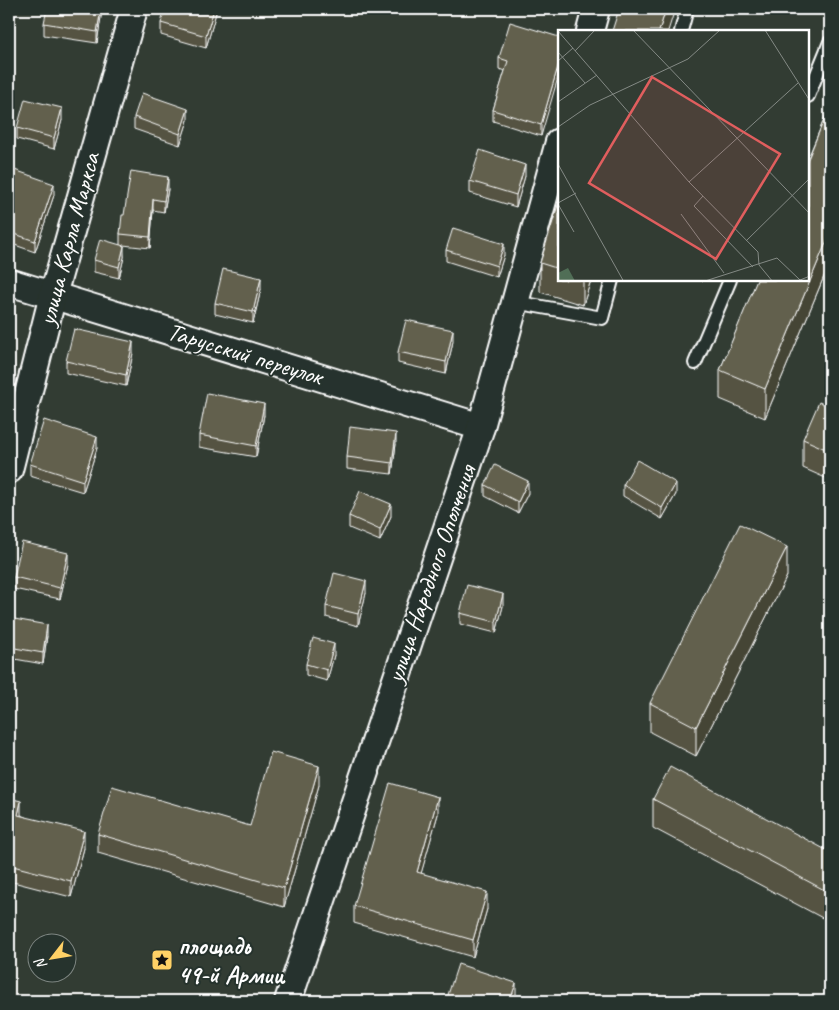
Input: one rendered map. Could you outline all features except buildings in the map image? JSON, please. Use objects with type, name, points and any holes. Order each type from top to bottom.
[{"type":"street","name":"улица Карла Маркса","points":[[9,470],[53,295],[134,9]]},
{"type":"street","points":[[590,30],[596,9]]},
{"type":"street","name":"улица Народного Ополчения","points":[[288,1001],[481,427],[558,146]]},
{"type":"street","name":"Тарусский переулок","points":[[9,282],[481,427]]},
{"type":"lane","points":[[681,30],[687,9]]},
{"type":"lane","points":[[809,94],[830,42]]},
{"type":"lane","points":[[515,302],[602,318],[612,281]]},
{"type":"lane","points":[[695,363],[730,281]]},
{"type":"place","name":"площадь 49-й Армии","points":[[162,960]]}]
